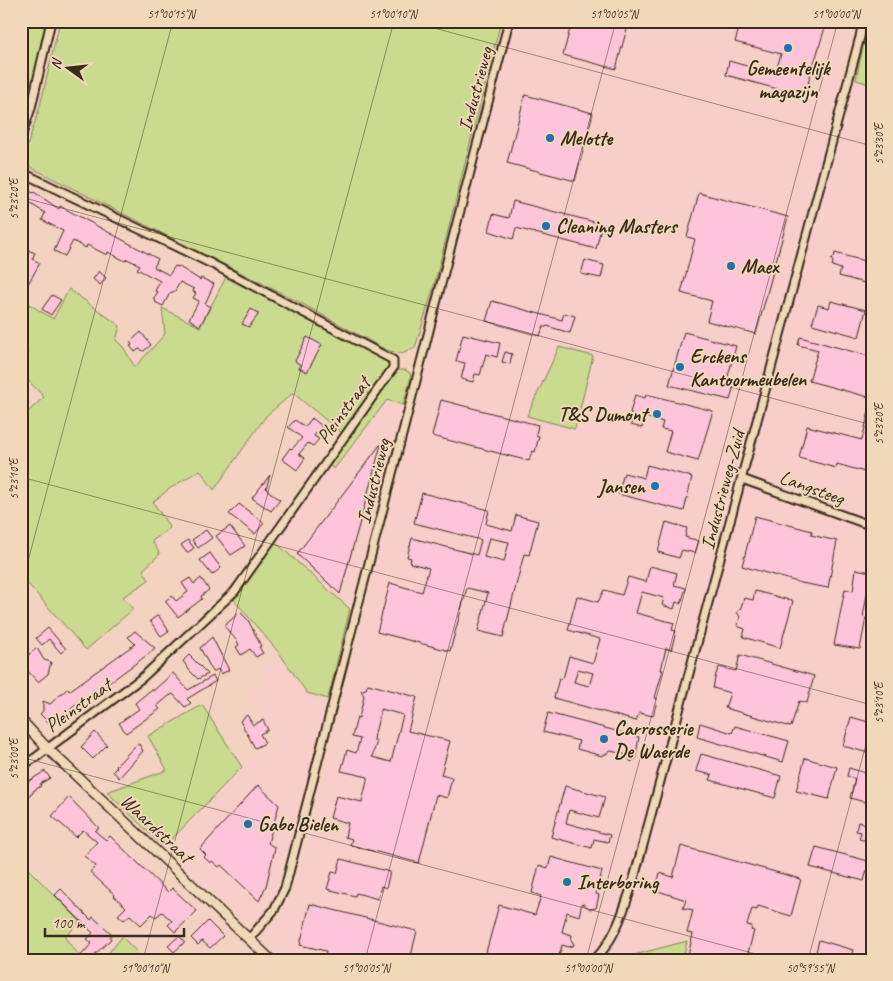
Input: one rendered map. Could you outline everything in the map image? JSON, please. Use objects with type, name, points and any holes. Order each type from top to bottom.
[{"type":"street","points":[[21,137],[31,108],[51,21]]},
{"type":"street","name":"Industrieweg","points":[[249,939],[274,910],[285,888],[509,21]]},
{"type":"street","name":"Industrieweg-Zuid","points":[[594,960],[601,953],[620,921],[633,882],[858,46],[862,21]]},
{"type":"street","name":"Pleinstraat","points":[[21,172],[212,264],[393,360],[393,368],[235,591],[143,677],[21,766]]},
{"type":"street","name":"Langsteeg","points":[[742,479],[872,526]]},
{"type":"street","name":"Waardstraat","points":[[21,720],[48,748],[271,960]]},
{"type":"shaded area","points":[[514,21],[855,21],[839,73],[872,85],[872,960],[683,960],[687,942],[615,960],[289,960],[265,937],[283,909],[302,859]]},
{"type":"shaded area","points":[[388,400],[403,405],[350,609],[275,542],[329,465],[334,469]]},
{"type":"shaded area","points":[[280,654],[307,693],[328,699],[273,900],[266,914],[252,929],[164,847],[242,767],[240,763],[276,744],[247,692],[267,682],[262,671]]},
{"type":"green space","points":[[21,21],[46,21],[32,86],[21,123]]},
{"type":"green space","points":[[60,21],[501,21],[434,286],[415,348],[402,354],[386,350],[299,302],[32,168],[23,159],[40,106]]},
{"type":"green space","points":[[868,21],[872,21],[872,85],[856,80]]},
{"type":"green space","points":[[226,277],[387,362],[389,366],[343,434],[293,393],[266,416],[214,490],[200,470],[169,489],[153,502],[170,528],[152,541],[160,554],[143,570],[149,580],[123,597],[133,609],[86,650],[21,576],[21,418],[44,397],[21,373],[21,361],[28,353],[21,348],[21,318],[29,304],[53,319],[69,289],[120,326],[116,340],[123,347],[135,367],[165,334],[162,308],[200,327]]},
{"type":"green space","points":[[559,347],[593,356],[575,429],[527,416]]},
{"type":"green space","points":[[399,370],[405,370],[410,373],[411,378],[403,405],[387,400],[334,469],[329,465]]},
{"type":"green space","points":[[275,542],[350,609],[328,699],[307,693],[280,654],[234,600]]},
{"type":"green space","points":[[202,705],[242,767],[164,847],[107,792],[167,770],[148,736]]},
{"type":"green space","points":[[27,868],[80,921],[65,938],[79,955],[75,960],[21,960],[21,873]]},
{"type":"green space","points":[[122,937],[145,960],[109,960],[106,956]]},
{"type":"green space","points":[[687,941],[683,960],[615,960]]},
{"type":"building","points":[[572,21],[629,21],[616,69],[563,55]]},
{"type":"building","name":"Gemeentelijk magazijn","points":[[741,21],[827,21],[808,83],[810,83],[807,97],[726,75],[729,61],[775,74],[781,54],[735,42]]},
{"type":"building","name":"Melotte","points":[[525,95],[593,113],[575,181],[507,163]]},
{"type":"building","points":[[28,190],[59,209],[60,206],[158,259],[154,267],[169,275],[175,266],[178,266],[200,280],[201,278],[214,284],[205,304],[210,307],[200,326],[189,319],[199,301],[193,298],[196,293],[193,292],[194,289],[180,282],[175,291],[170,293],[163,306],[153,299],[158,292],[155,291],[160,281],[137,269],[140,265],[127,259],[125,261],[108,252],[107,255],[87,245],[86,248],[73,241],[65,256],[54,251],[63,231],[42,220],[45,213],[23,199]]},
{"type":"building","name":"Maex","points":[[699,193],[788,217],[756,334],[707,321],[712,301],[681,293],[695,239],[687,237]]},
{"type":"building","name":"Cleaning Masters","points":[[513,201],[602,224],[596,249],[516,228],[513,239],[489,231],[493,214],[509,218]]},
{"type":"building","points":[[21,247],[35,253],[32,259],[40,263],[28,284],[21,281]]},
{"type":"building","points":[[835,253],[872,263],[872,285],[839,276],[841,269],[832,266],[833,262],[831,259]]},
{"type":"building","points":[[585,260],[604,265],[601,278],[581,274]]},
{"type":"building","points":[[99,271],[106,278],[100,285],[93,279]]},
{"type":"building","points":[[52,295],[61,300],[51,315],[42,309]]},
{"type":"building","points":[[492,301],[562,320],[564,313],[575,316],[570,333],[547,326],[543,327],[540,336],[486,321]]},
{"type":"building","points":[[831,301],[866,310],[859,337],[812,324],[818,305],[829,308]]},
{"type":"building","points":[[251,309],[258,313],[258,315],[249,327],[242,324]]},
{"type":"building","points":[[141,332],[151,345],[144,351],[139,349],[135,352],[130,346],[132,345],[130,342]]},
{"type":"building","name":"Erckens Kantoormeubelen","points":[[684,332],[736,346],[727,380],[735,382],[730,400],[669,385]]},
{"type":"building","points":[[463,334],[500,343],[497,357],[486,354],[480,375],[475,374],[473,382],[461,379],[465,363],[456,361]]},
{"type":"building","points":[[307,337],[322,345],[307,372],[299,368],[301,365],[295,361]]},
{"type":"building","points":[[800,337],[872,357],[872,398],[809,381],[818,350],[798,345]]},
{"type":"building","points":[[505,352],[512,354],[510,364],[502,362]]},
{"type":"building","points":[[646,394],[713,411],[698,461],[665,452],[671,431],[661,429],[663,422],[645,417],[642,428],[631,425],[634,414],[630,413],[635,395],[645,398]]},
{"type":"building","points":[[441,400],[538,425],[536,435],[539,436],[535,452],[532,451],[529,461],[432,436]]},
{"type":"building","points":[[869,411],[872,412],[872,474],[837,464],[836,468],[799,458],[807,426],[862,440]]},
{"type":"building","points":[[312,418],[322,426],[314,436],[319,439],[313,446],[308,443],[299,454],[305,458],[297,470],[282,459],[290,448],[292,449],[302,438],[288,427],[295,420],[305,427]]},
{"type":"building","points":[[381,445],[340,594],[297,554]]},
{"type":"building","name":"Jansen","points":[[647,465],[692,477],[684,511],[618,494],[624,473],[644,478]]},
{"type":"building","points":[[270,475],[266,489],[280,500],[271,511],[252,498]]},
{"type":"building","points":[[422,493],[489,510],[486,524],[512,531],[516,515],[538,521],[529,555],[524,554],[503,637],[478,631],[488,593],[467,588],[450,651],[377,632],[390,583],[422,592],[429,568],[410,563],[411,558],[407,557],[412,538],[477,555],[481,540],[414,523]],"holes":[[[489,538],[509,542],[504,562],[484,557]]]},
{"type":"building","points":[[239,504],[264,523],[255,534],[229,514]]},
{"type":"building","points":[[755,516],[812,531],[811,535],[837,541],[828,588],[801,583],[742,566]]},
{"type":"building","points":[[666,522],[687,528],[685,537],[699,541],[695,553],[682,550],[679,558],[658,552]]},
{"type":"building","points":[[230,526],[245,546],[231,555],[216,536]]},
{"type":"building","points":[[206,530],[212,538],[198,548],[192,540]]},
{"type":"building","points":[[188,540],[194,548],[187,553],[181,545]]},
{"type":"building","points":[[210,553],[221,568],[212,575],[200,560]]},
{"type":"building","points":[[650,566],[677,573],[674,585],[686,588],[681,604],[676,602],[674,609],[662,605],[664,598],[642,592],[636,613],[674,623],[672,630],[676,631],[671,650],[666,648],[653,716],[639,713],[636,721],[554,698],[559,678],[563,679],[569,656],[593,663],[600,639],[568,630],[577,596],[598,602],[604,590],[622,595],[628,577],[646,582]],"holes":[[[578,669],[593,673],[589,686],[574,682]]]},
{"type":"building","points":[[856,569],[871,572],[863,617],[866,618],[860,649],[834,645],[845,589],[853,591]]},
{"type":"building","points":[[190,578],[194,584],[201,578],[209,590],[201,596],[202,599],[178,617],[165,601],[172,596],[176,601],[188,592],[182,583]]},
{"type":"building","points":[[755,591],[793,601],[780,648],[743,637],[745,629],[737,626],[740,617],[737,612],[740,610],[744,598],[753,600]]},
{"type":"building","points":[[240,612],[248,620],[261,646],[259,647],[263,653],[256,657],[250,649],[241,655],[236,647],[239,645],[237,641],[224,626]]},
{"type":"building","points":[[158,615],[169,631],[161,636],[150,621]]},
{"type":"building","points":[[48,628],[66,649],[61,653],[49,639],[42,645],[36,638]]},
{"type":"building","points":[[135,631],[155,648],[83,702],[81,700],[52,726],[40,714],[43,711],[43,701],[50,704],[68,688],[69,691],[135,644],[128,637]]},
{"type":"building","points":[[212,637],[229,670],[221,674],[218,669],[213,672],[200,648]]},
{"type":"building","points":[[37,648],[44,660],[51,662],[48,674],[38,682],[21,664],[21,661]]},
{"type":"building","points":[[189,655],[208,674],[198,679],[190,671],[183,661]]},
{"type":"building","points":[[740,655],[814,676],[807,703],[799,701],[791,727],[725,708],[730,693],[713,688],[716,674],[719,667],[736,671]]},
{"type":"building","points":[[173,673],[188,690],[213,676],[216,681],[187,699],[191,703],[185,707],[173,694],[169,696],[157,706],[160,709],[126,733],[119,723],[139,709],[135,703],[152,689],[153,691]]},
{"type":"building","points":[[368,684],[417,697],[408,731],[450,741],[441,775],[452,778],[447,798],[436,795],[419,863],[350,845],[352,839],[345,837],[348,823],[330,818],[336,796],[362,802],[368,777],[341,771],[347,750],[356,753],[360,739],[352,737],[364,696],[361,690],[366,689]],"holes":[[[381,709],[403,715],[391,762],[372,757],[377,741],[374,741]]]},
{"type":"building","name":"Carrosserie De Waerde","points":[[548,713],[639,737],[637,758],[631,762],[627,755],[611,751],[602,756],[577,749],[579,741],[543,732]]},
{"type":"building","points":[[247,715],[253,725],[263,720],[268,730],[260,734],[265,743],[255,748],[240,721]]},
{"type":"building","points":[[851,717],[872,723],[872,754],[843,746]]},
{"type":"building","points":[[700,723],[732,733],[735,726],[789,741],[783,762],[697,737]]},
{"type":"building","points":[[95,732],[107,745],[93,759],[81,747]]},
{"type":"building","points":[[139,744],[143,751],[119,778],[113,771],[134,747]]},
{"type":"building","points":[[701,754],[781,776],[775,798],[710,780],[712,775],[696,771]]},
{"type":"building","points":[[805,758],[837,767],[829,799],[796,791]]},
{"type":"building","points":[[849,768],[872,775],[872,804],[850,798],[855,779],[847,776]]},
{"type":"building","points":[[45,771],[50,778],[40,784],[41,786],[21,801],[21,786]]},
{"type":"building","name":"Gabo Bielen","points":[[258,785],[279,805],[268,843],[275,848],[266,886],[259,901],[221,865],[219,867],[212,861],[210,863],[200,849]]},
{"type":"building","points":[[565,786],[605,797],[599,818],[569,810],[566,823],[610,835],[608,842],[594,839],[592,848],[551,837]]},
{"type":"building","points":[[69,797],[99,828],[95,831],[106,840],[110,836],[168,892],[172,888],[197,911],[175,932],[168,925],[172,921],[162,912],[156,917],[152,914],[141,925],[130,915],[124,920],[118,915],[126,907],[90,872],[96,866],[84,856],[97,842],[83,830],[76,837],[52,816]]},
{"type":"building","points":[[858,822],[872,826],[872,842],[859,839],[861,832],[856,831]]},
{"type":"building","points":[[681,846],[801,879],[791,916],[758,906],[757,910],[752,909],[747,925],[752,926],[751,930],[754,931],[746,960],[687,960],[693,934],[687,933],[693,910],[683,908],[686,900],[655,890],[660,873],[673,877]]},
{"type":"building","points":[[816,847],[872,862],[872,871],[867,870],[864,881],[810,867]]},
{"type":"building","points":[[551,857],[602,871],[596,894],[599,895],[596,908],[590,909],[582,903],[579,916],[567,912],[562,932],[572,935],[571,939],[574,945],[569,947],[562,945],[558,960],[501,960],[485,956],[499,905],[535,915],[541,896],[532,893],[539,865],[548,868]]},
{"type":"building","points":[[341,859],[390,872],[386,888],[381,886],[378,899],[356,893],[355,896],[327,889],[332,872],[337,873]]},
{"type":"building","points":[[61,889],[91,920],[93,917],[112,934],[111,939],[89,960],[77,960],[92,943],[87,939],[93,933],[55,895]]},
{"type":"building","points":[[310,904],[417,931],[410,960],[324,960],[326,951],[300,945]]},
{"type":"building","points":[[208,921],[223,936],[210,948],[202,941],[198,945],[191,938]]},
{"type":"building","points":[[179,936],[185,942],[174,952],[168,946]]},
{"type":"building","points":[[819,940],[853,950],[850,960],[814,960]]},
{"type":"place","name":"Gemeentelijk magazijn","points":[[788,48]]},
{"type":"place","name":"Melotte","points":[[550,138]]},
{"type":"place","name":"Cleaning Masters","points":[[546,226]]},
{"type":"place","name":"Maex","points":[[731,266]]},
{"type":"place","name":"Erckens Kantoormeubelen","points":[[680,367]]},
{"type":"place","name":"T&S Dumont","points":[[657,414]]},
{"type":"place","name":"Jansen","points":[[655,486]]},
{"type":"place","name":"Carrosserie De Waerde","points":[[604,739]]},
{"type":"place","name":"Gabo Bielen","points":[[248,824]]},
{"type":"place","name":"Interboring","points":[[567,882]]}]
